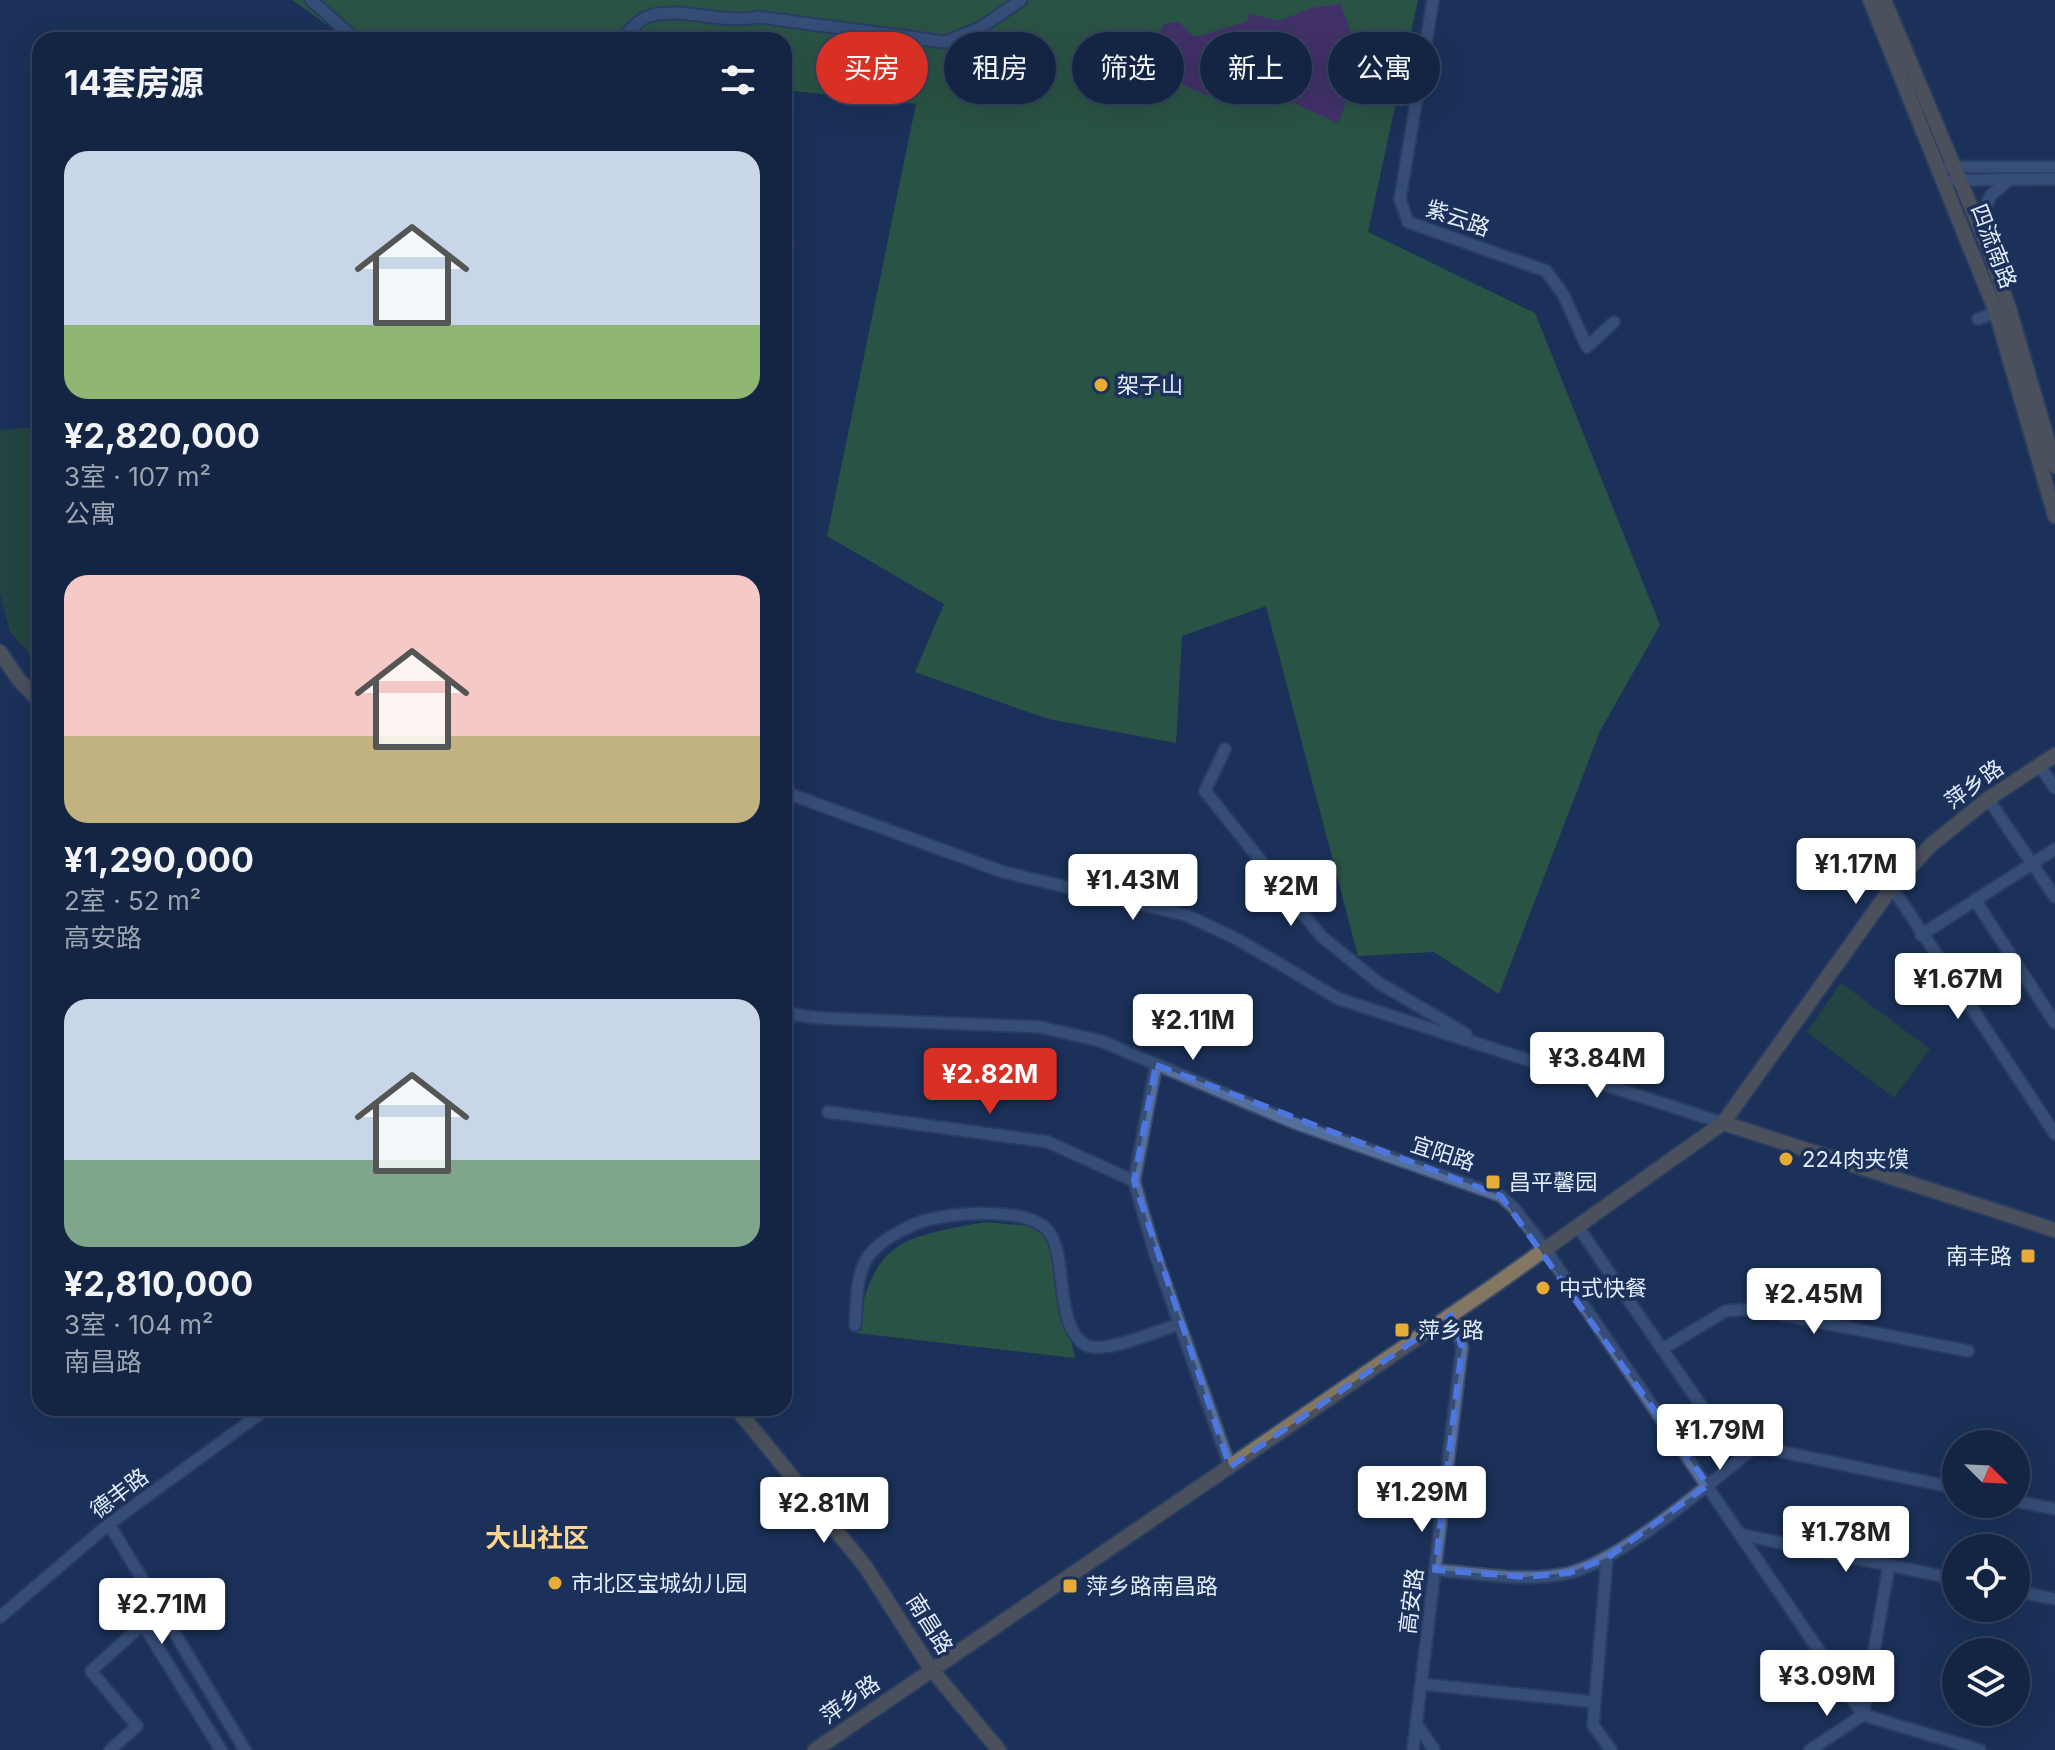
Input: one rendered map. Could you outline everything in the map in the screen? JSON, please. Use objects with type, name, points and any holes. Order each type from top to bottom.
[{"type":"main road","name":"四流南路","points":[[1870,0],[2002,310],[2055,466]]},
{"type":"main road","name":"四流南路","points":[[1884,0],[1978,222],[2055,516]]},
{"type":"main road","points":[[0,652],[32,692]]},
{"type":"main road","name":"萍乡路","points":[[815,1750],[1546,1250],[1723,1123],[1892,887],[1931,845],[1988,799],[2055,755]]},
{"type":"main road","points":[[1723,1123],[2055,1230]]},
{"type":"main road","name":"南昌路","points":[[743,1416],[865,1566],[931,1669],[999,1750]]},
{"type":"street","points":[[311,0],[347,32]]},
{"type":"street","points":[[631,32],[651,15],[740,21],[758,17],[945,42],[980,28],[1021,0]]},
{"type":"street","name":"紫云路","points":[[1433,0],[1400,199],[1408,222],[1546,271],[1563,294],[1587,347],[1614,322]]},
{"type":"street","points":[[1942,174],[2055,167]]},
{"type":"street","points":[[1959,173],[2009,180],[2055,179]]},
{"type":"street","points":[[1978,222],[1991,195],[2009,180]]},
{"type":"street","points":[[1978,319],[2002,310]]},
{"type":"street","points":[[1225,749],[1205,791],[1321,936],[1379,983],[1482,1044]]},
{"type":"street","points":[[2039,765],[2055,788]]},
{"type":"street","points":[[792,795],[1003,872],[1186,915],[1237,939],[1339,999],[1723,1123]]},
{"type":"street","points":[[1988,799],[2055,897]]},
{"type":"street","points":[[1921,935],[2055,849]]},
{"type":"street","points":[[1892,887],[1921,935],[2050,1117],[2055,1134]]},
{"type":"street","points":[[1975,900],[2055,1023]]},
{"type":"street","name":"宜阳路","points":[[792,1014],[819,1018],[1040,1027],[1101,1041],[1295,1123],[1488,1189],[1515,1209],[1546,1250],[1863,1715]]},
{"type":"street","points":[[1156,1065],[1134,1181],[1179,1324],[1230,1467]]},
{"type":"street","points":[[828,1112],[1048,1142],[1134,1181]]},
{"type":"street","points":[[855,1325],[860,1275],[867,1257],[881,1243],[917,1223],[963,1215],[1021,1215],[1037,1221],[1051,1233],[1071,1329],[1084,1345],[1098,1349],[1179,1324]]},
{"type":"street","points":[[1578,1227],[1725,1440],[1942,1485]]},
{"type":"street","points":[[1662,1349],[1726,1311],[1752,1309],[1968,1351]]},
{"type":"street","name":"高安路","points":[[1413,1750],[1462,1347],[1451,1315]]},
{"type":"street","name":"德丰路","points":[[0,1617],[109,1524],[257,1416]]},
{"type":"street","points":[[1435,1570],[1525,1577],[1569,1573],[1607,1558],[1755,1447]]},
{"type":"street","points":[[2030,1504],[2055,1509]]},
{"type":"street","points":[[109,1524],[245,1750]]},
{"type":"street","points":[[1743,1535],[1942,1576]]},
{"type":"street","points":[[1607,1558],[1593,1725],[1611,1750]]},
{"type":"street","points":[[1810,1750],[1863,1715],[1889,1565]]},
{"type":"street","points":[[2030,1594],[2055,1599]]},
{"type":"street","points":[[110,1750],[137,1726],[91,1671],[143,1624],[221,1750]]},
{"type":"street","points":[[1421,1684],[1595,1702]]},
{"type":"street","points":[[1863,1715],[1980,1750]]},
{"type":"street","points":[[1416,1723],[1434,1750]]},
{"type":"highlighted area","points":[[1156,1065],[1501,1196],[1708,1485],[1607,1558],[1569,1573],[1525,1577],[1435,1570],[1462,1347],[1451,1315],[1230,1467],[1134,1181]]},
{"type":"green space","points":[[292,0],[1418,0],[1411,32],[1328,32],[1328,104],[1396,104],[1368,232],[1535,313],[1660,625],[1600,731],[1499,994],[1434,952],[1358,956],[1266,606],[1182,636],[1176,743],[1048,719],[915,672],[944,604],[827,536],[916,104],[928,104],[928,32],[816,32],[816,93],[792,91],[792,32],[338,32]]},
{"type":"green space","points":[[32,428],[32,656],[10,632],[0,594],[0,430]]},
{"type":"green space","points":[[1841,983],[1930,1049],[1894,1098],[1807,1032]]},
{"type":"green space","points":[[985,1222],[1030,1226],[1048,1238],[1075,1358],[856,1333],[872,1279],[882,1261],[895,1249],[931,1233]]},
{"type":"shaded area","points":[[1340,4],[1350,32],[1328,32],[1328,104],[1345,104],[1338,123],[1296,104],[1312,104],[1312,32],[1211,32],[1246,22],[1250,14],[1279,21],[1311,8]]},
{"type":"shaded area","points":[[1179,22],[1194,37],[1200,35],[1200,92],[1184,85],[1184,32],[1161,32],[1163,24]]},
{"type":"place","name":"架子山","points":[[1101,385]]},
{"type":"place","name":"224肉夹馍","points":[[1786,1159]]},
{"type":"place","name":"昌平馨园","points":[[1493,1182]]},
{"type":"place","name":"南丰路","points":[[2028,1256]]},
{"type":"place","name":"中式快餐","points":[[1543,1288]]},
{"type":"place","name":"萍乡路","points":[[1402,1330]]},
{"type":"place","name":"市北区宝城幼儿园","points":[[555,1583]]},
{"type":"place","name":"萍乡路南昌路","points":[[1070,1586]]},
{"type":"district","name":"大山社区","points":[[537,1537]]}]
